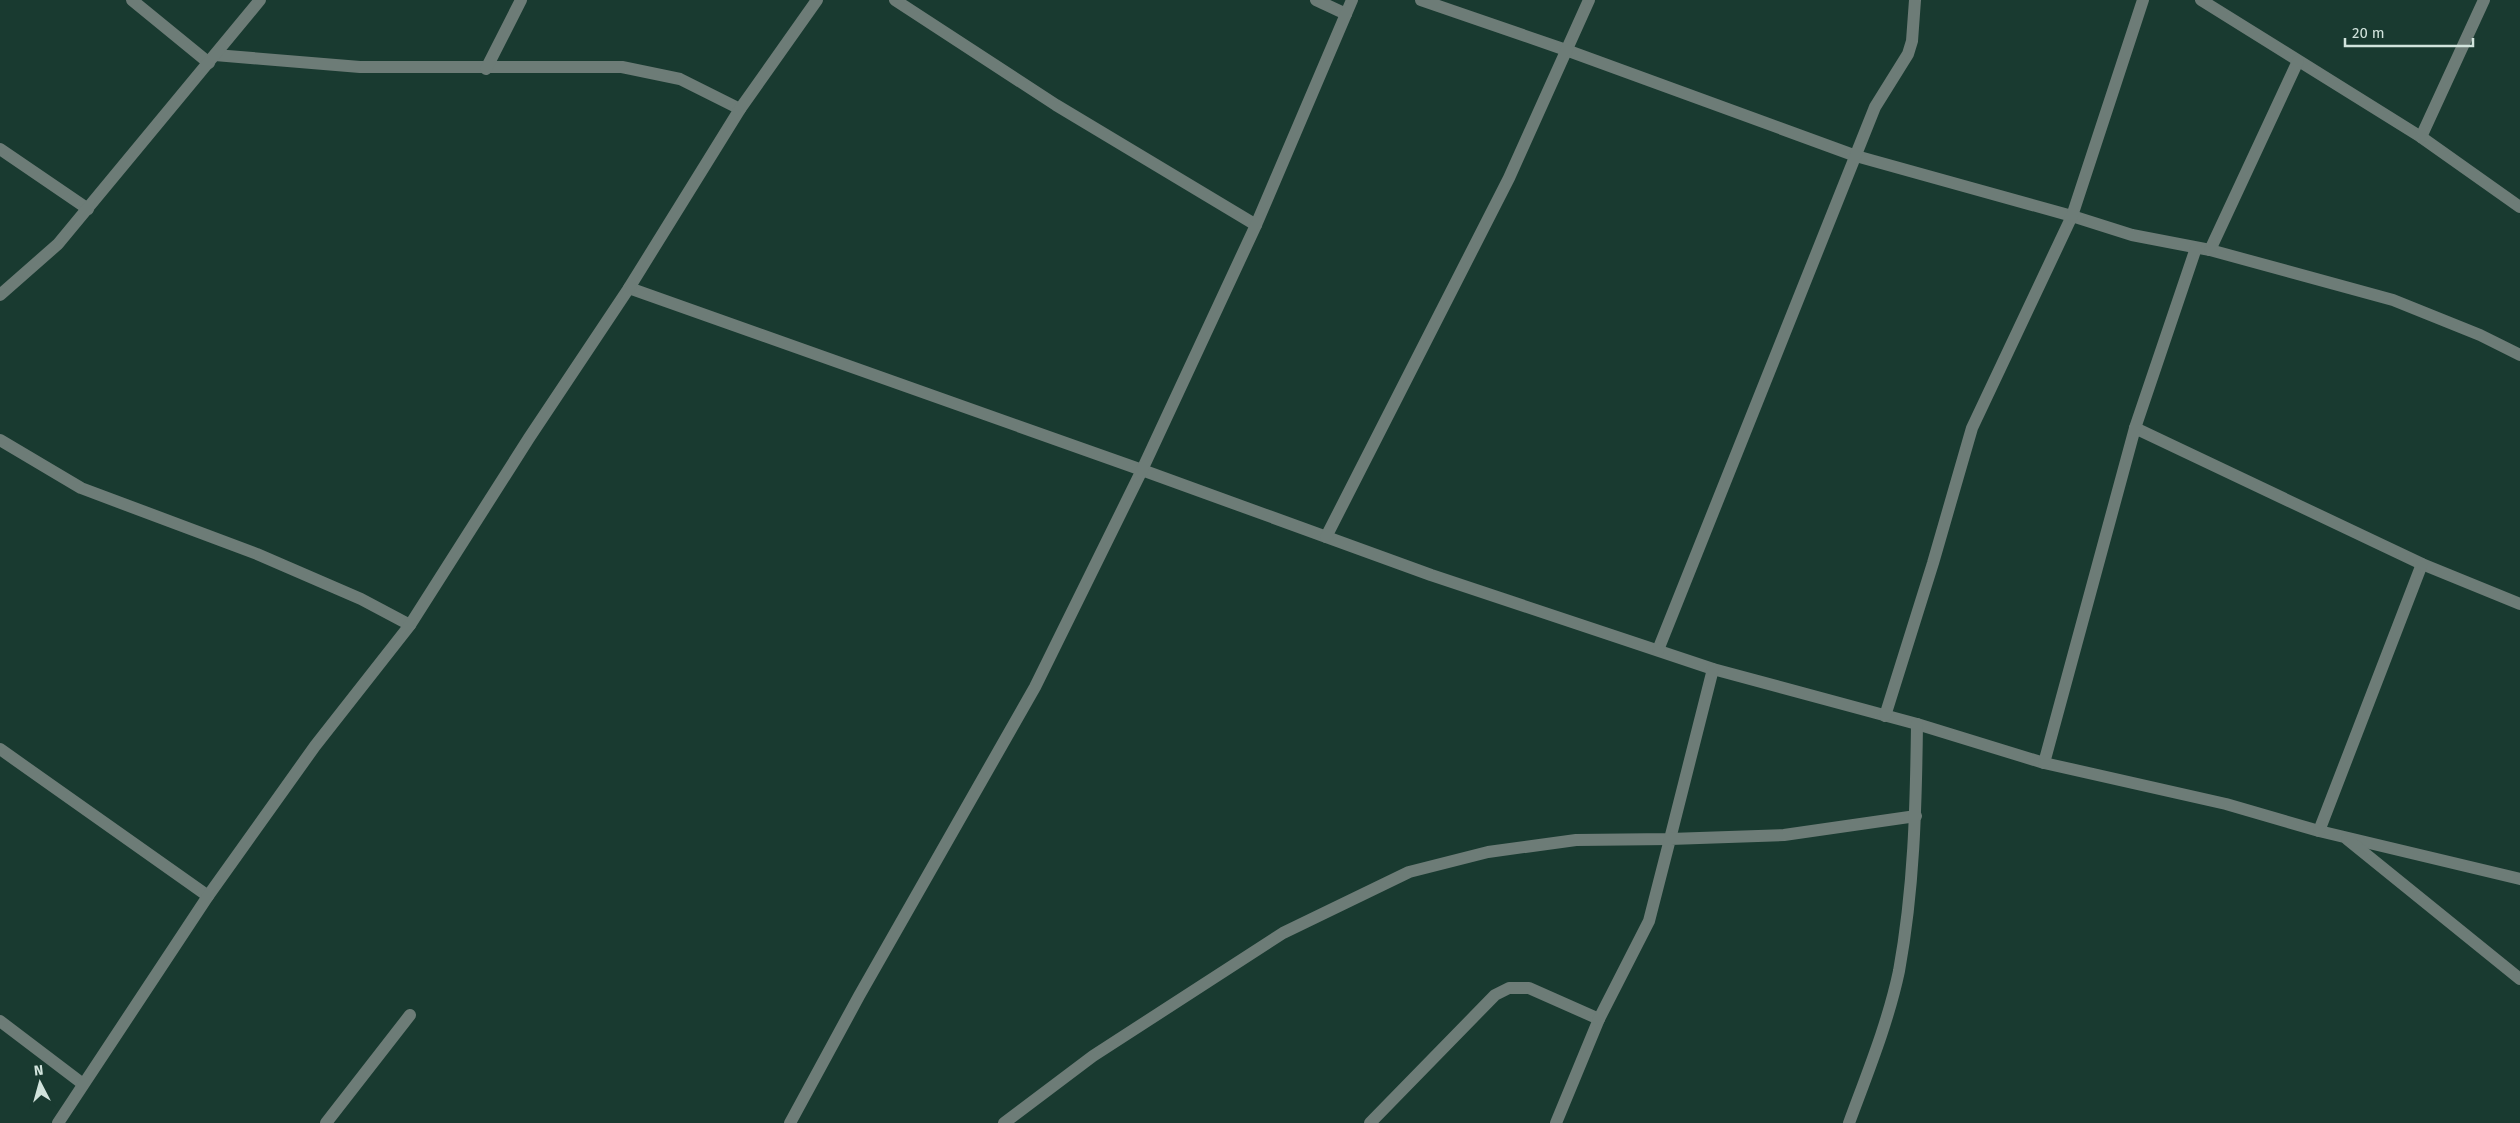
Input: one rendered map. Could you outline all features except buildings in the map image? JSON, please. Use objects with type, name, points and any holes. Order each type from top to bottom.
[{"type":"street","points":[[132,0],[212,59],[360,67],[486,69],[622,67],[680,79],[740,109]]},
{"type":"street","points":[[0,295],[58,244],[260,0]]},
{"type":"street","points":[[58,1123],[208,896],[315,746],[410,625],[528,438],[629,288],[740,109],[817,0]]},
{"type":"street","points":[[895,0],[1056,105],[1256,225]]},
{"type":"street","points":[[1316,0],[1346,14]]},
{"type":"street","points":[[790,1123],[858,996],[1035,687],[1142,470],[1256,225],[1352,0]]},
{"type":"street","points":[[1421,0],[1566,50],[1856,156],[2072,216],[2132,235],[2210,250],[2393,300],[2480,335],[2520,355]]},
{"type":"street","points":[[1326,537],[1509,178],[1589,0]]},
{"type":"street","points":[[1658,650],[1875,107],[1908,54],[1912,40],[1915,0]]},
{"type":"street","points":[[1885,716],[1933,563],[1972,428],[2072,216],[2143,0]]},
{"type":"street","points":[[2201,0],[2421,137],[2520,207]]},
{"type":"street","points":[[2421,137],[2484,0]]},
{"type":"street","points":[[486,69],[515,2]]},
{"type":"street","points":[[2210,250],[2298,61]]},
{"type":"street","points":[[0,149],[88,209]]},
{"type":"street","points":[[2044,763],[2135,428],[2196,248]]},
{"type":"street","points":[[629,288],[1432,575],[1713,669],[1917,724],[2044,763],[2226,804],[2319,831],[2520,879]]},
{"type":"street","points":[[2135,428],[2422,564],[2520,604]]},
{"type":"street","points":[[0,440],[81,488],[257,554],[361,599],[410,625]]},
{"type":"street","points":[[2319,831],[2422,564]]},
{"type":"street","points":[[1556,1123],[1599,1019],[1649,921],[1713,669]]},
{"type":"street","points":[[1849,1123],[1875,1050],[1898,973],[1910,903],[1916,816],[1917,724]]},
{"type":"street","points":[[0,749],[208,896]]},
{"type":"street","points":[[1004,1123],[1093,1056],[1283,933],[1409,872],[1488,852],[1576,840],[1784,835],[1916,816]]},
{"type":"street","points":[[2345,837],[2520,979]]},
{"type":"street","points":[[1370,1123],[1495,995],[1509,988],[1528,988],[1599,1019]]},
{"type":"street","points":[[326,1123],[410,1015]]},
{"type":"street","points":[[0,1021],[83,1084]]}]
